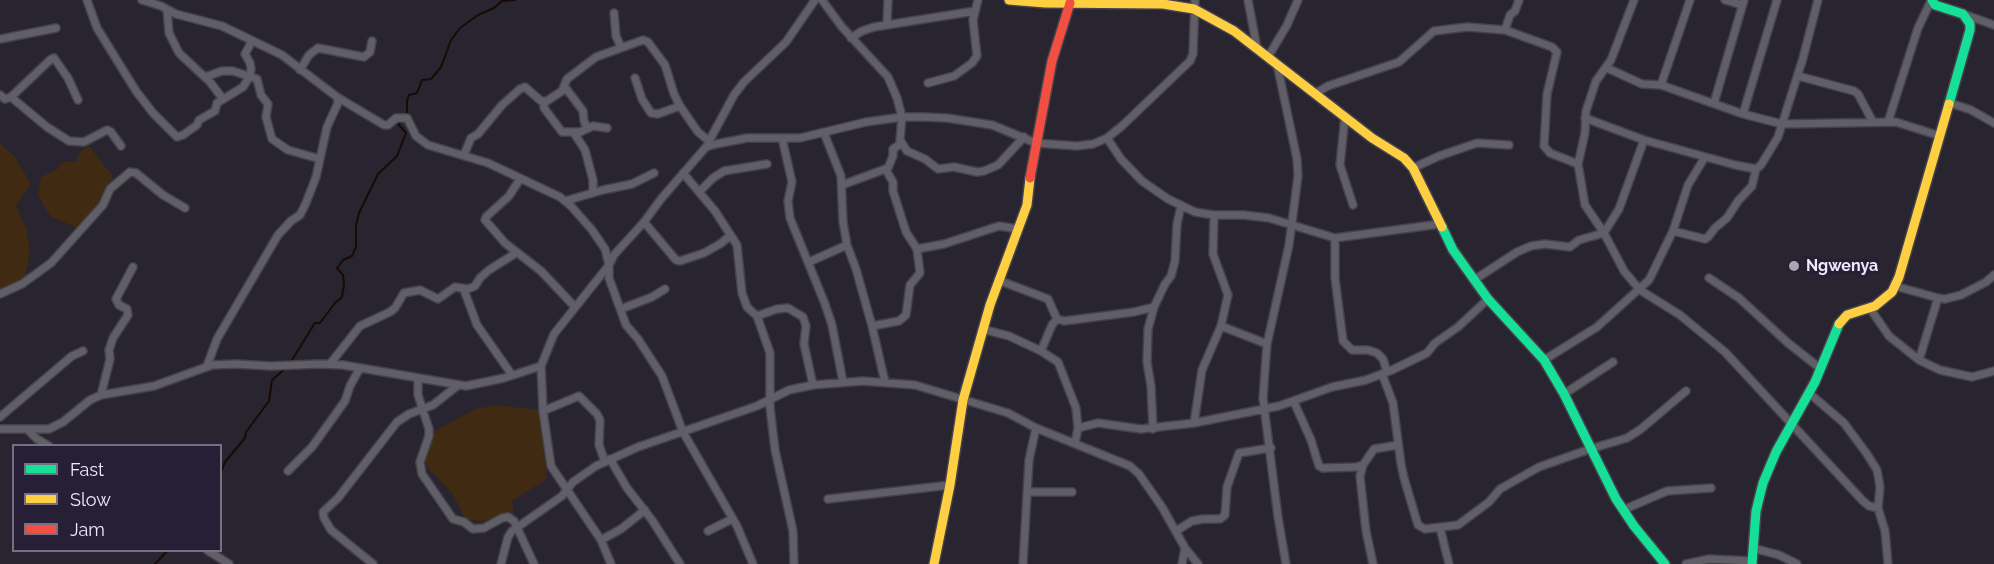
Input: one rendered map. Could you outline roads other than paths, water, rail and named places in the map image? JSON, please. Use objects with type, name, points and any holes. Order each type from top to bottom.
[{"type":"street","points":[[87,0],[97,28],[136,91],[153,113],[177,137],[215,111],[218,103],[236,92],[250,76],[250,63],[245,54],[252,41]]},
{"type":"street","points":[[142,0],[155,3],[176,14],[222,26],[282,55],[337,97],[384,125],[388,125],[396,118],[407,118],[416,135],[428,145],[489,163],[565,201],[605,249],[609,278],[626,325],[662,376],[683,432],[737,526],[753,564]]},
{"type":"street","points":[[611,564],[601,540],[551,466],[543,411],[541,366],[549,342],[609,265],[614,255],[708,144],[734,95],[744,82],[786,42],[815,0]]},
{"type":"street","points":[[822,0],[852,38],[888,77],[902,117],[902,143],[907,151],[925,159],[938,169],[954,167],[977,171],[992,169],[998,165],[1024,137]]},
{"type":"street","points":[[887,24],[888,0]]},
{"type":"street","points":[[928,83],[954,76],[974,60],[977,51],[974,30],[978,0]]},
{"type":"street","points":[[1009,0],[1045,3],[1071,1],[1195,5],[1257,48],[1372,138],[1404,158],[1413,168],[1453,250],[1488,299],[1544,360],[1564,394],[1623,510],[1665,564]]},
{"type":"street","points":[[1248,0],[1257,48]]},
{"type":"street","points":[[1287,564],[1278,517],[1263,384],[1267,344],[1292,226],[1298,166],[1272,60],[1298,0]]},
{"type":"street","points":[[1505,30],[1510,15],[1519,0]]},
{"type":"street","points":[[1634,0],[1616,50],[1592,89],[1585,118],[1585,133],[1578,164],[1585,205],[1604,233],[1624,271],[1640,290],[1680,315],[1725,352],[1862,500],[1869,506],[1878,508]]},
{"type":"street","points":[[1661,85],[1690,0]]},
{"type":"street","points":[[1714,103],[1743,3],[1725,0]]},
{"type":"street","points":[[1743,114],[1777,0]]},
{"type":"street","points":[[1673,231],[1706,239],[1727,219],[1738,201],[1752,186],[1756,169],[1769,152],[1782,124],[1798,76],[1818,0]]},
{"type":"street","points":[[1921,0],[1994,25]]},
{"type":"street","points":[[934,564],[950,485],[963,400],[998,280],[1027,205],[1052,61],[1071,1]]},
{"type":"street","points":[[1888,122],[1918,27],[1932,3]]},
{"type":"street","points":[[708,144],[747,138],[782,138],[824,133],[866,122],[902,117],[947,118],[992,125],[1036,143],[1077,146],[1093,144],[1107,138],[1140,110],[1190,61],[1193,54],[1195,5]]},
{"type":"street","points":[[167,10],[169,33],[174,44],[192,67],[205,77],[223,99]]},
{"type":"street","points":[[852,38],[862,31],[887,24],[975,11]]},
{"type":"street","points":[[614,13],[616,36],[621,47]]},
{"type":"street","points":[[1686,564],[1709,559],[1752,563],[1756,510],[1763,483],[1776,452],[1821,369],[1833,335],[1843,319],[1852,312],[1884,300],[1895,286],[1970,30],[1970,24],[1963,14]]},
{"type":"street","points":[[1316,93],[1328,86],[1399,62],[1434,31],[1467,27],[1505,30],[1552,47],[1557,52],[1547,94],[1544,146],[1550,153],[1578,164]]},
{"type":"street","points":[[0,39],[56,28]]},
{"type":"street","points":[[300,70],[309,55],[318,48],[364,57],[370,52],[372,41]]},
{"type":"street","points":[[544,102],[562,91],[567,79],[596,57],[638,42],[648,42],[665,65],[680,106],[708,144]]},
{"type":"street","points":[[0,95],[5,99],[11,97],[54,58],[68,78],[78,100]]},
{"type":"street","points":[[1607,68],[1642,84],[1661,85],[1743,114],[1782,124],[1888,122],[1940,136]]},
{"type":"street","points":[[205,77],[222,71],[232,71],[257,79],[261,95],[268,104],[266,117],[272,139],[288,150],[320,159]]},
{"type":"street","points":[[1798,76],[1854,91],[1858,94],[1873,122]]},
{"type":"street","points":[[635,78],[642,99],[651,113],[658,114],[680,106]]},
{"type":"street","points":[[464,154],[471,138],[478,134],[502,105],[520,89],[525,87],[544,102]]},
{"type":"street","points":[[565,87],[583,111],[587,128]]},
{"type":"street","points":[[11,97],[47,127],[69,141],[84,142],[107,130],[121,146]]},
{"type":"street","points":[[207,366],[218,339],[278,235],[302,210],[316,177],[327,127],[338,103],[337,97]]},
{"type":"street","points":[[544,102],[544,108],[559,130],[574,133],[592,126],[607,128]]},
{"type":"street","points":[[1950,103],[1971,110],[1994,123]]},
{"type":"street","points":[[1345,116],[1340,165],[1353,205]]},
{"type":"street","points":[[1585,118],[1644,140],[1748,169],[1756,169]]},
{"type":"street","points":[[574,133],[585,150],[593,180],[593,192]]},
{"type":"street","points":[[824,133],[839,167],[847,245],[856,268],[885,382]]},
{"type":"street","points":[[782,138],[792,182],[788,201],[790,218],[832,325],[843,382]]},
{"type":"street","points":[[1107,138],[1133,173],[1168,199],[1195,212],[1269,218],[1335,238],[1440,224]]},
{"type":"street","points":[[1474,280],[1517,252],[1532,246],[1545,243],[1570,247],[1579,240],[1604,233],[1618,209],[1644,140]]},
{"type":"street","points":[[842,185],[885,170],[894,156],[894,147],[902,143]]},
{"type":"street","points":[[1413,168],[1477,143],[1509,145]]},
{"type":"street","points":[[1544,360],[1597,327],[1649,280],[1673,231],[1688,185],[1705,157]]},
{"type":"street","points":[[699,192],[724,171],[767,164]]},
{"type":"street","points":[[872,326],[898,321],[906,315],[910,285],[920,273],[917,249],[906,232],[892,182],[885,170]]},
{"type":"street","points":[[0,294],[22,284],[51,263],[103,205],[110,189],[130,172],[136,173],[185,208]]},
{"type":"street","points":[[565,201],[593,192],[632,184],[654,173]]},
{"type":"street","points":[[683,173],[715,211],[734,240],[739,252],[742,292],[747,307],[757,316],[770,352],[770,400],[775,450],[793,531],[794,564]]},
{"type":"street","points":[[520,179],[509,196],[485,220],[575,307]]},
{"type":"street","points":[[1153,429],[1148,329],[1154,307],[1171,276],[1175,261],[1177,224],[1181,206]]},
{"type":"street","points":[[1194,423],[1203,370],[1221,326],[1228,295],[1213,254],[1214,215]]},
{"type":"street","points":[[644,222],[676,260],[680,261],[704,253],[730,236]]},
{"type":"street","points":[[917,249],[944,244],[999,226],[1018,229]]},
{"type":"street","points":[[1335,238],[1336,287],[1343,341],[1352,350],[1368,350],[1377,353],[1383,359],[1393,403],[1401,464],[1418,525],[1422,529],[1451,526],[1464,521],[1489,502],[1500,489],[1526,474],[1590,448],[1627,438],[1686,391]]},
{"type":"street","points":[[809,262],[847,245]]},
{"type":"street","points":[[330,364],[360,326],[390,312],[404,293],[420,290],[438,298],[455,287],[464,290],[475,286],[489,270],[516,252]]},
{"type":"street","points":[[101,394],[110,359],[109,350],[118,328],[128,315],[127,309],[119,305],[116,299],[133,267]]},
{"type":"street","points":[[1895,286],[1938,298],[1960,295],[1986,282],[1994,275]]},
{"type":"street","points":[[1709,278],[1739,298],[1788,343],[1821,369]]},
{"type":"street","points":[[998,280],[1048,299],[1057,320]]},
{"type":"street","points":[[621,309],[652,297],[665,289]]},
{"type":"street","points":[[464,290],[477,325],[512,375]]},
{"type":"street","points":[[1918,360],[1938,298]]},
{"type":"street","points":[[1078,428],[1098,423],[1153,429],[1265,410],[1294,402],[1332,387],[1385,373],[1430,352],[1435,343],[1458,327],[1488,299]]},
{"type":"street","points":[[1057,320],[1134,312],[1154,307]]},
{"type":"street","points":[[1869,307],[1889,336],[1918,360],[1953,374],[1972,377],[1994,371]]},
{"type":"street","points":[[757,316],[788,308],[803,317],[806,326],[804,344],[813,385]]},
{"type":"street","points":[[1041,351],[1052,325],[1057,320]]},
{"type":"street","points":[[1221,326],[1267,344]]},
{"type":"street","points":[[982,329],[1009,336],[1041,351],[1060,364],[1076,408],[1078,428],[1075,443]]},
{"type":"street","points":[[0,417],[72,356],[82,351]]},
{"type":"street","points":[[1564,394],[1613,362]]},
{"type":"street","points":[[0,429],[28,430],[57,426],[101,394],[154,386],[207,366],[330,364],[457,386],[484,383],[541,366]]},
{"type":"street","points":[[288,471],[312,447],[345,401],[360,368]]},
{"type":"street","points":[[418,379],[418,395],[428,424],[429,436],[420,462],[422,474],[453,519],[464,522],[473,529],[484,528],[508,517],[517,526],[534,564]]},
{"type":"street","points":[[501,564],[508,537],[517,526],[562,496],[583,474],[607,460],[770,400],[789,390],[843,382],[915,385],[1008,413],[1036,428],[1130,466],[1142,479],[1185,548],[1198,564]]},
{"type":"street","points":[[372,564],[332,530],[323,512],[338,498],[397,422],[422,408],[433,405],[457,386]]},
{"type":"street","points":[[1809,393],[1837,416],[1872,462],[1880,478],[1878,508],[1885,531],[1888,564]]},
{"type":"street","points":[[543,411],[579,396],[597,414],[600,420],[599,446],[680,564]]},
{"type":"street","points":[[1294,402],[1311,440],[1319,466],[1323,468],[1363,465]]},
{"type":"street","points":[[1023,564],[1031,444],[1036,428]]},
{"type":"street","points":[[28,430],[46,444]]},
{"type":"street","points":[[1373,564],[1366,531],[1360,476],[1363,465],[1374,449],[1398,445]]},
{"type":"street","points":[[1176,531],[1192,521],[1220,519],[1225,515],[1227,487],[1239,453],[1271,448]]},
{"type":"street","points":[[828,499],[950,485]]},
{"type":"street","points":[[1623,510],[1668,491],[1711,488]]},
{"type":"street","points":[[1027,492],[1072,492]]},
{"type":"street","points":[[601,540],[621,529],[645,510]]},
{"type":"street","points":[[708,531],[732,519]]},
{"type":"street","points":[[1440,528],[1449,564]]},
{"type":"street","points":[[1182,564],[1185,548]]},
{"type":"street","points":[[1753,548],[1779,555],[1797,564]]},
{"type":"street","points":[[210,552],[229,564]]},
{"type":"waterway","points":[[407,117],[409,95],[417,93],[422,80],[431,79],[441,67],[451,40],[460,28],[502,1],[515,0]]},
{"type":"waterway","points":[[290,363],[315,323],[320,323],[342,297],[343,275],[337,268],[343,260],[352,256],[356,247],[356,225],[359,213],[378,174],[397,156],[406,133],[399,125],[404,121]]},
{"type":"waterway","points":[[222,469],[269,401],[272,380],[286,368]]},
{"type":"waterway","points":[[155,564],[166,552]]},
{"type":"place","name":"Ngwenya","points":[[1794,266]]}]
